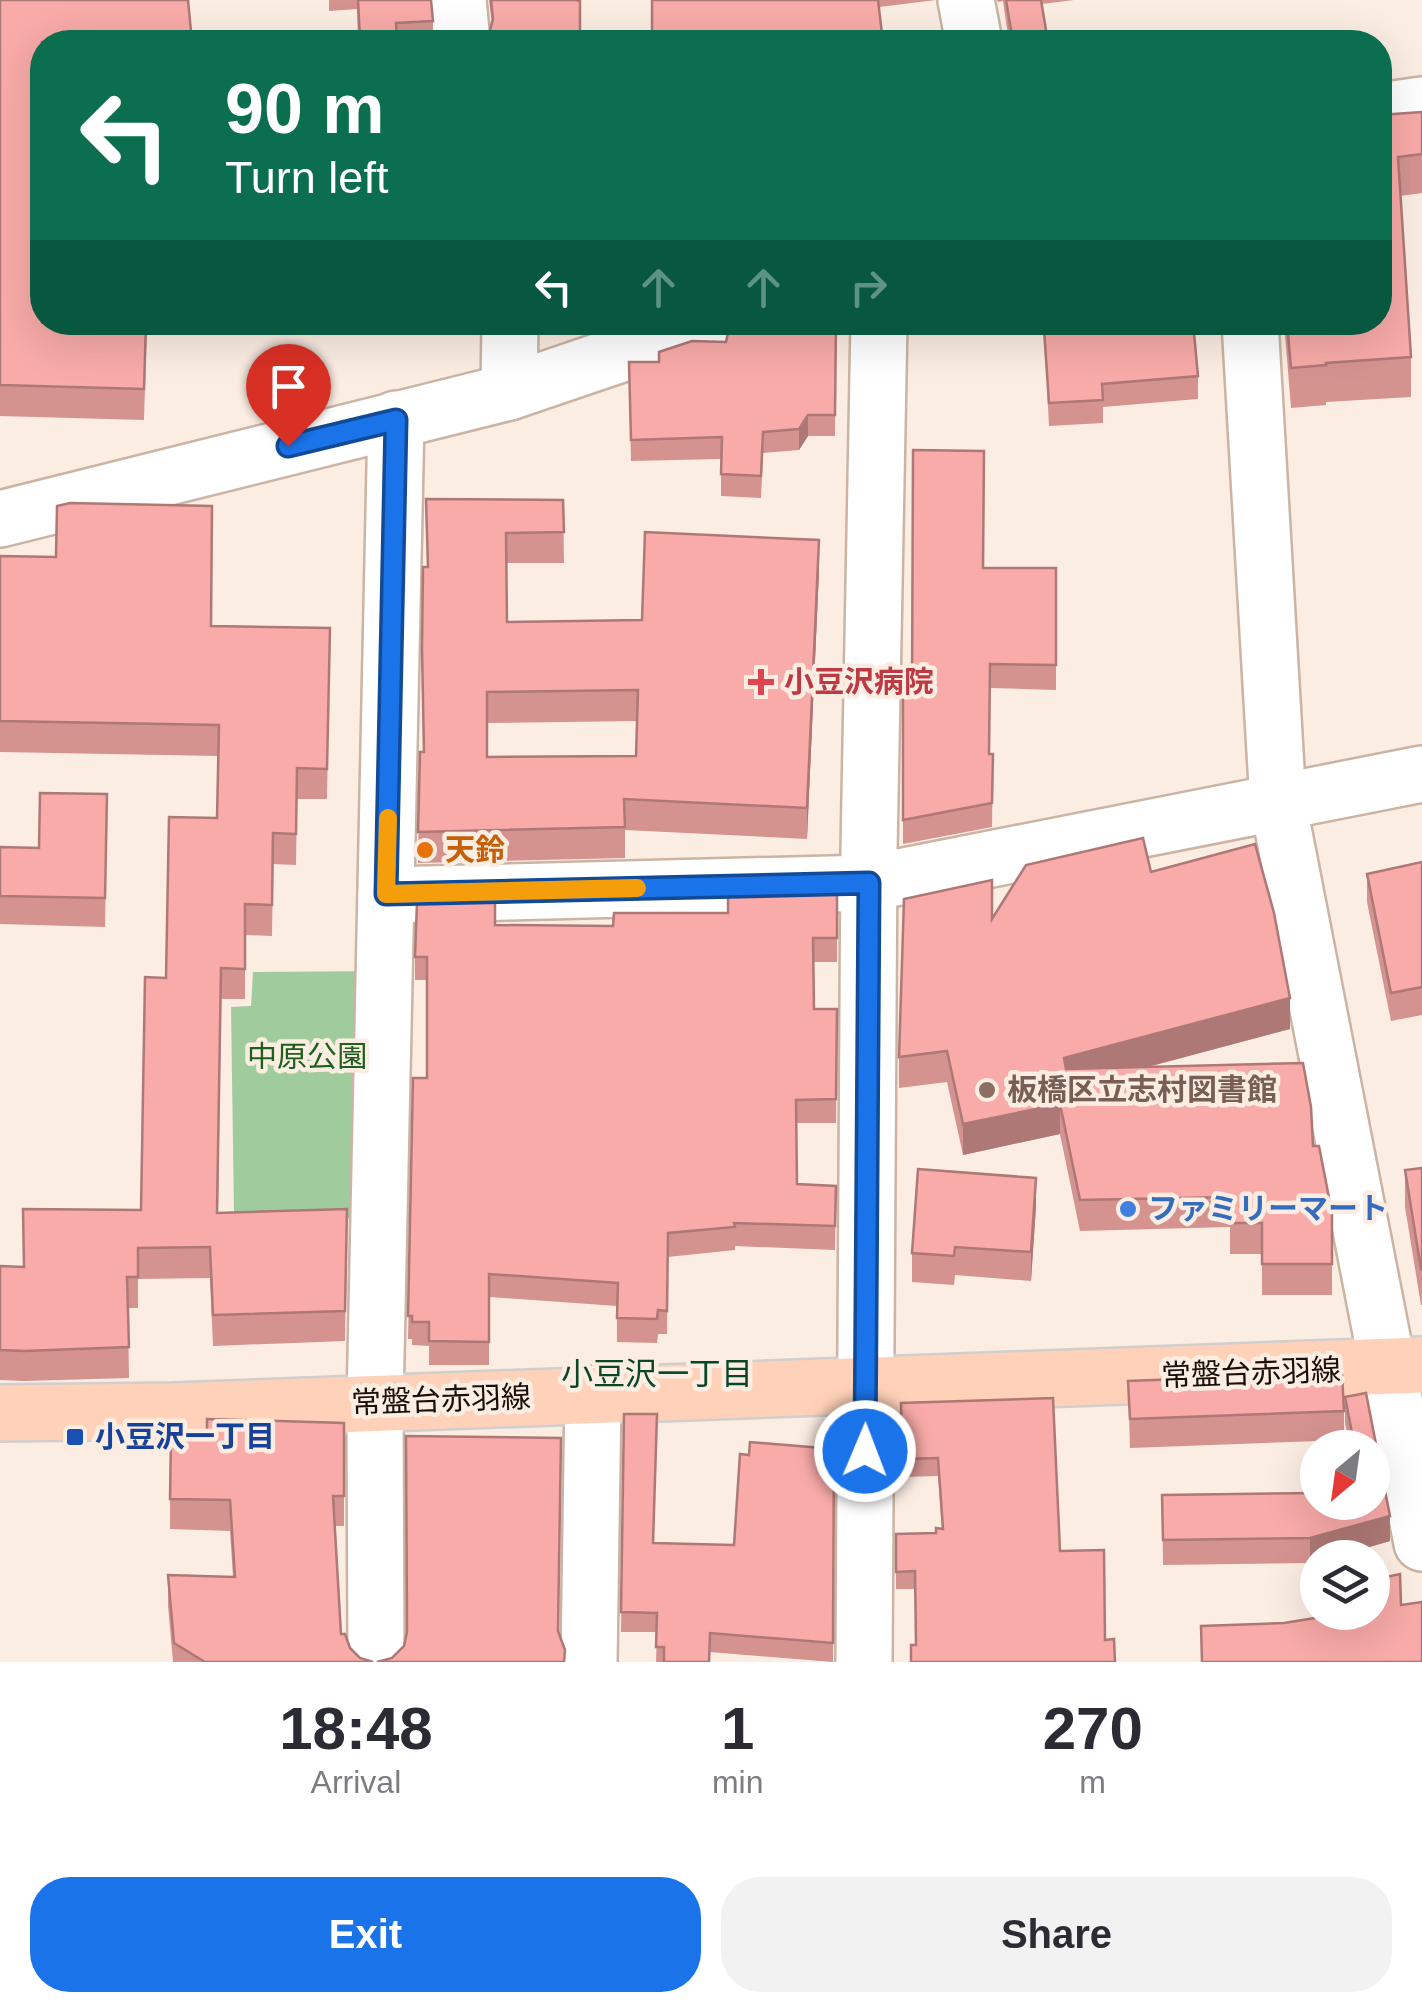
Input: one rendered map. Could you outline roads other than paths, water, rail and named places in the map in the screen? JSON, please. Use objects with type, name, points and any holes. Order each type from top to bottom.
[{"type":"main road","name":"常盤台赤羽線","points":[[0,1412],[173,1411],[1405,1366]]},
{"type":"street","points":[[458,0],[461,30]]},
{"type":"street","points":[[966,0],[972,30]]},
{"type":"street","points":[[1392,109],[1422,104]]},
{"type":"street","points":[[509,392],[510,335]]},
{"type":"street","points":[[0,519],[509,392],[677,335]]},
{"type":"street","points":[[864,1662],[869,883],[878,335]]},
{"type":"street","points":[[1251,335],[1278,803],[1405,1366],[1422,1544]]},
{"type":"street","points":[[376,1662],[375,1403],[396,420]]},
{"type":"street","points":[[386,894],[869,883],[1422,774]]},
{"type":"street","points":[[589,1662],[593,1394]]},
{"type":"place","name":"小豆沢病院","points":[[761,682]]},
{"type":"place","name":"天鈴","points":[[425,850]]},
{"type":"place","name":"板橋区立志村図書館","points":[[987,1090]]},
{"type":"place","name":"ファミリーマート","points":[[1128,1209]]},
{"type":"place","name":"小豆沢一丁目","points":[[75,1437]]},
{"type":"district","name":"小豆沢一丁目","points":[[657,1374]]},
{"type":"park label","name":"中原公園","points":[[307,1057]]}]
